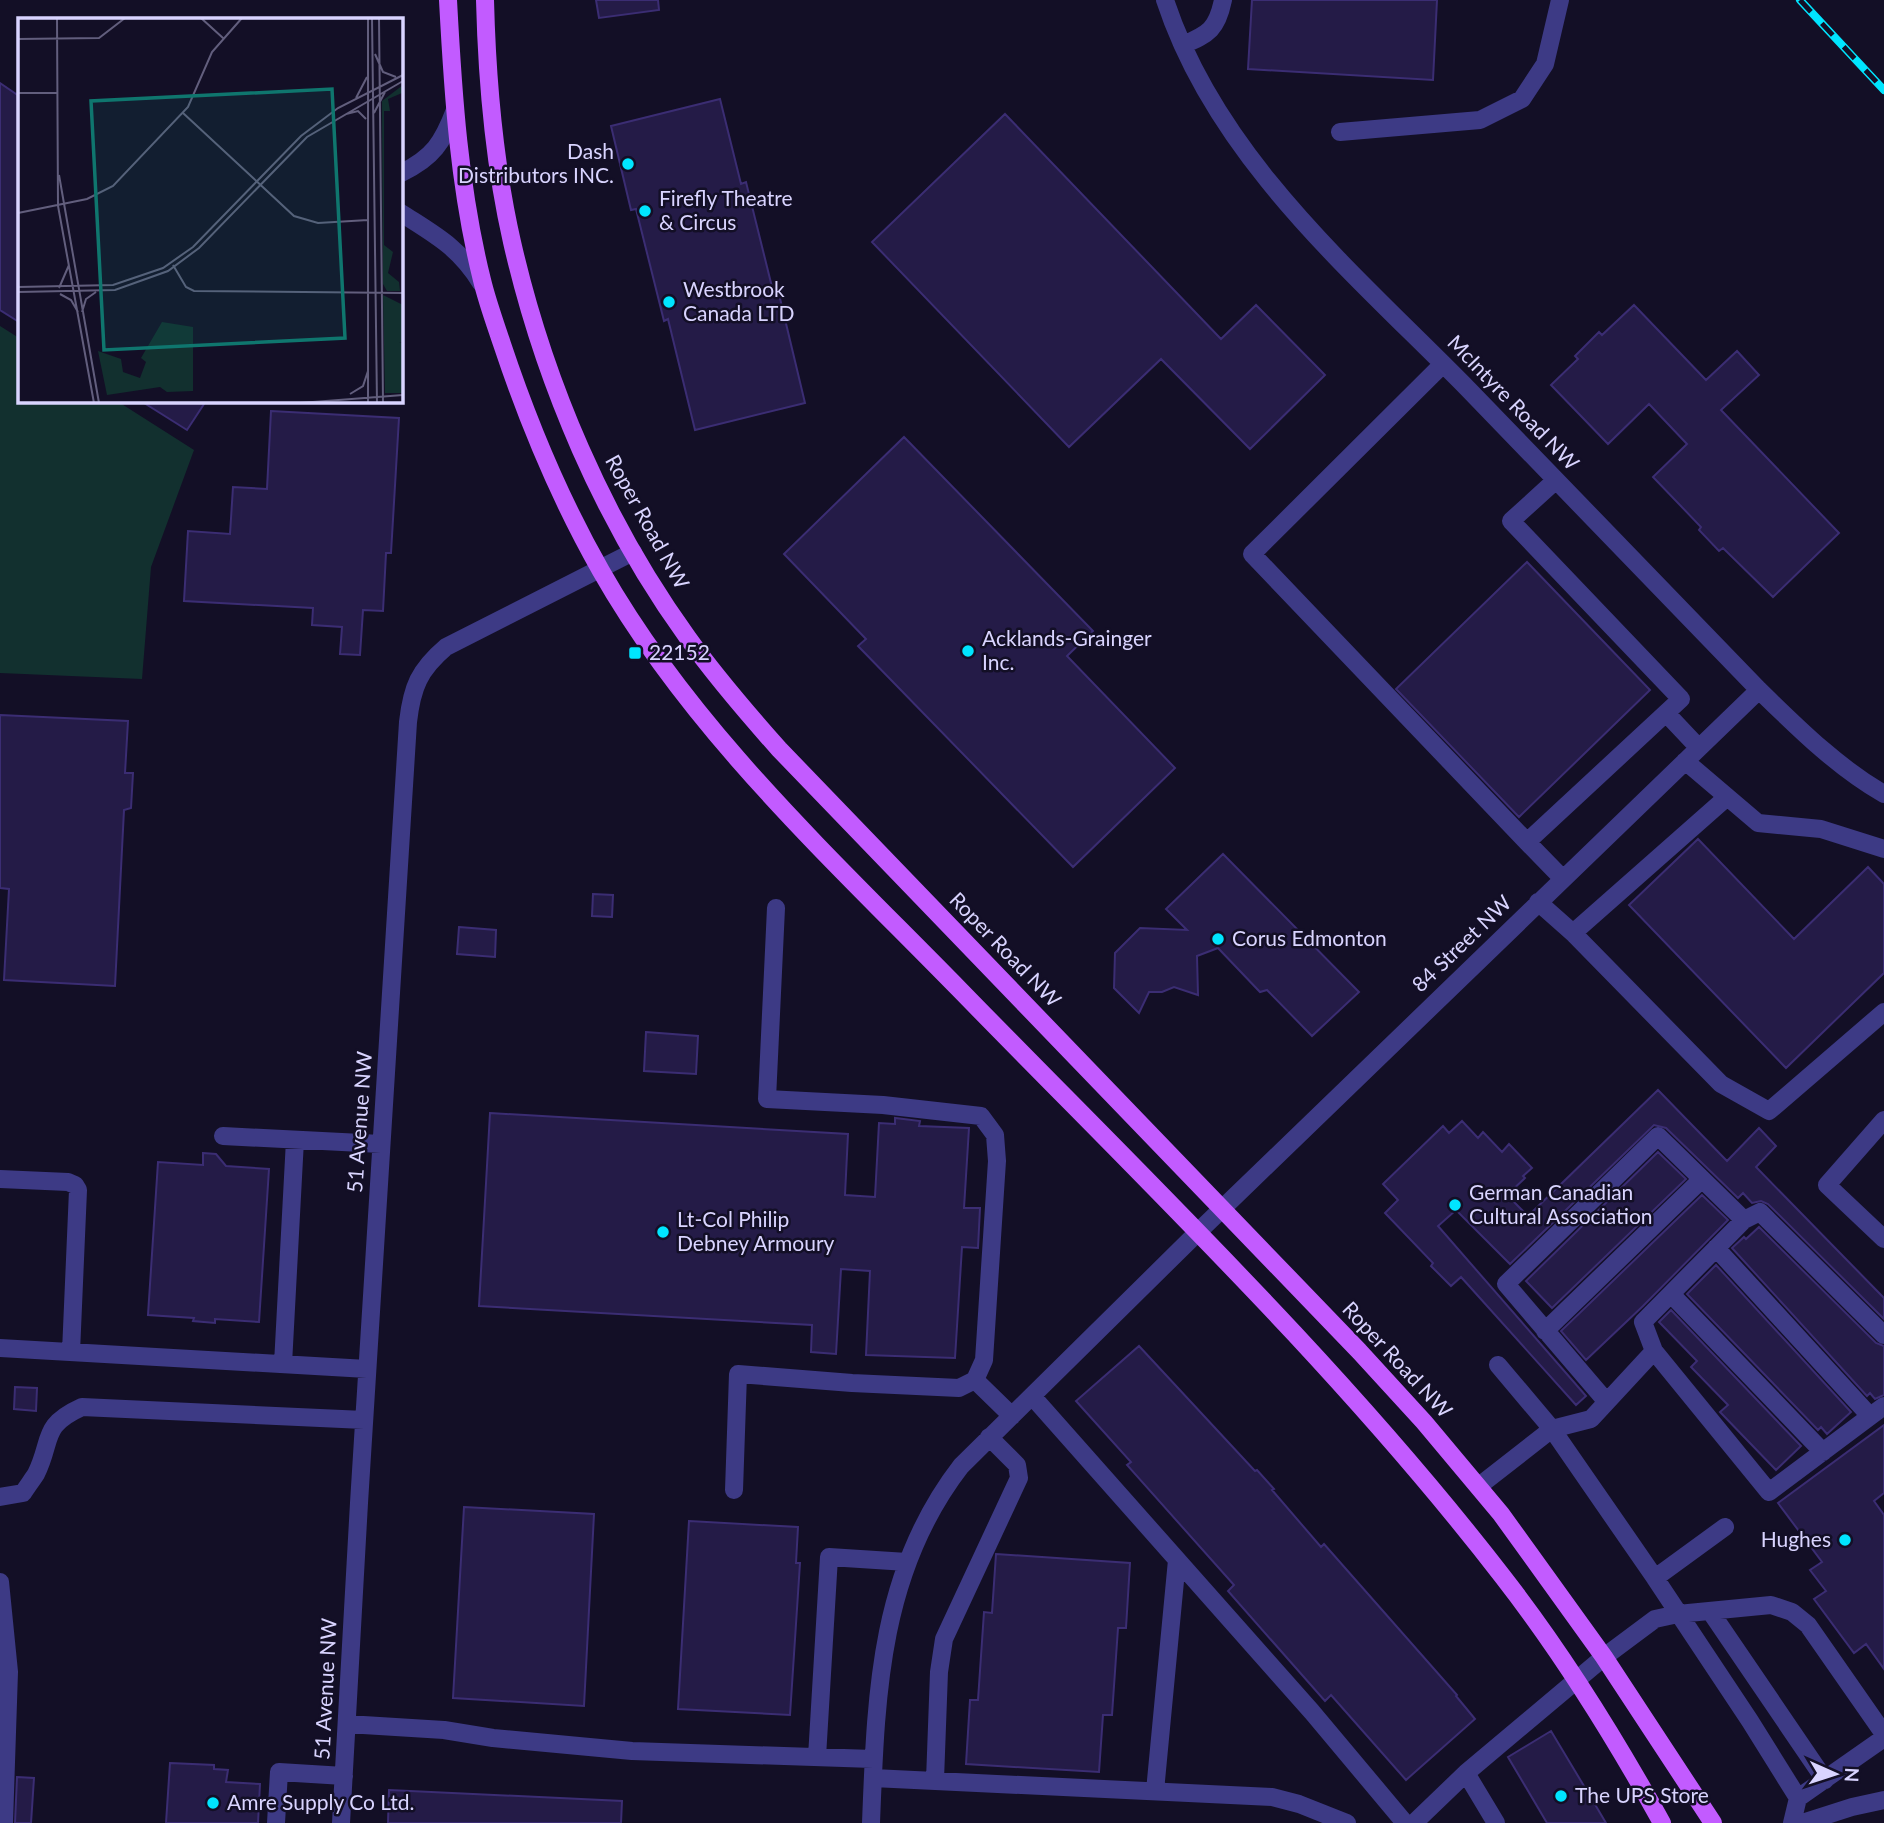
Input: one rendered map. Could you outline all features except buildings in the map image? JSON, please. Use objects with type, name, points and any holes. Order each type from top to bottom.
[{"type":"main road","points":[[448,0],[455,110],[466,201],[483,285],[518,392],[545,459],[600,569],[667,672],[762,785],[1198,1233],[1331,1374],[1418,1472],[1505,1579],[1576,1681],[1662,1823]]},
{"type":"main road","name":"Roper Road NW","points":[[485,0],[489,96],[496,152],[512,242],[542,346],[596,481],[634,552],[687,637],[756,723],[1359,1351],[1479,1486],[1604,1657],[1713,1823]]},
{"type":"street","name":"McIntyre Road NW","points":[[1165,0],[1183,45],[1220,115],[1310,231],[1759,690],[1813,741],[1867,784],[1884,794]]},
{"type":"street","points":[[1183,45],[1207,34],[1219,17],[1223,0]]},
{"type":"street","points":[[1340,132],[1480,120],[1522,99],[1545,64],[1560,0]]},
{"type":"street","points":[[402,172],[423,160],[442,141],[455,110]]},
{"type":"street","points":[[402,214],[456,249],[483,285]]},
{"type":"street","points":[[1443,364],[1252,554],[1563,879]]},
{"type":"street","points":[[1527,842],[1681,699],[1511,521],[1556,480]]},
{"type":"street","name":"51 Avenue NW","points":[[341,1823],[381,1143],[412,692],[424,668],[446,647],[634,552]]},
{"type":"street","name":"84 Street NW","points":[[872,1823],[873,1759],[880,1664],[907,1562],[927,1516],[942,1490],[989,1437],[1759,690]]},
{"type":"street","points":[[1666,713],[1699,748]]},
{"type":"street","points":[[1685,761],[1758,823],[1821,829],[1884,849]]},
{"type":"street","points":[[1573,933],[1726,798]]},
{"type":"street","points":[[1538,902],[1573,933],[1721,1084],[1769,1111],[1884,1012]]},
{"type":"street","points":[[734,1490],[738,1374],[959,1388],[975,1380],[984,1360],[996,1165],[995,1135],[981,1116],[883,1105],[767,1099],[776,908]]},
{"type":"street","points":[[1882,1232],[1827,1185],[1884,1120]]},
{"type":"street","points":[[223,1136],[381,1143]]},
{"type":"street","points":[[1606,1401],[1506,1284],[1658,1136],[1744,1220]]},
{"type":"street","points":[[283,1364],[295,1140]]},
{"type":"street","points":[[0,1179],[68,1182],[78,1190],[71,1352]]},
{"type":"street","points":[[1545,1331],[1702,1179]]},
{"type":"street","points":[[1716,1248],[1877,1411],[1769,1492],[1654,1351],[1643,1322],[1671,1294],[1716,1248],[1744,1220],[1760,1212],[1884,1335]]},
{"type":"street","points":[[1671,1294],[1823,1452]]},
{"type":"street","points":[[0,1348],[367,1369]]},
{"type":"street","points":[[1479,1486],[1552,1429],[1591,1419],[1654,1351]]},
{"type":"street","points":[[1498,1365],[1552,1429],[1655,1578],[1798,1798]]},
{"type":"street","points":[[975,1380],[1012,1416]]},
{"type":"street","points":[[1032,1396],[1312,1712],[1405,1823]]},
{"type":"street","points":[[0,1497],[23,1493],[37,1472],[48,1434],[63,1415],[82,1407],[364,1420]]},
{"type":"street","points":[[935,1780],[939,1672],[944,1639],[1019,1478],[1017,1465],[989,1437]]},
{"type":"street","points":[[1655,1578],[1725,1527]]},
{"type":"street","points":[[817,1757],[829,1557],[907,1562]]},
{"type":"street","points":[[1155,1791],[1177,1560]]},
{"type":"street","points":[[0,1582],[9,1672],[5,1823]]},
{"type":"street","points":[[1414,1823],[1466,1773],[1604,1657],[1655,1619],[1678,1614],[1771,1605],[1792,1612],[1808,1625],[1884,1736],[1798,1798],[1792,1823]]},
{"type":"street","points":[[1710,1611],[1825,1780]]},
{"type":"street","points":[[347,1724],[444,1730],[493,1738],[632,1751],[873,1759]]},
{"type":"street","points":[[276,1823],[279,1772],[344,1776]]},
{"type":"street","points":[[1466,1773],[1496,1823]]},
{"type":"street","points":[[873,1777],[1272,1797],[1300,1804],[1346,1823]]},
{"type":"street","points":[[1802,1823],[1884,1800]]},
{"type":"green space","points":[[0,326],[18,337],[18,402],[119,402],[194,450],[151,567],[142,679],[0,673]]},
{"type":"railway","points":[[1800,0],[1884,90]]},
{"type":"place","name":"Dash Distributors INC.","points":[[628,164]]},
{"type":"place","name":"Firefly Theatre & Circus","points":[[645,211]]},
{"type":"place","name":"Westbrook Canada LTD","points":[[669,302]]},
{"type":"place","name":"Acklands-Grainger Inc.","points":[[968,651]]},
{"type":"place","name":"22152","points":[[635,653]]},
{"type":"place","name":"Corus Edmonton","points":[[1218,939]]},
{"type":"place","name":"German Canadian Cultural Association","points":[[1455,1205]]},
{"type":"place","name":"Lt-Col Philip Debney Armoury","points":[[663,1232]]},
{"type":"place","name":"Hughes","points":[[1845,1540]]},
{"type":"place","name":"The UPS Store","points":[[1561,1796]]},
{"type":"place","name":"Amre Supply Co Ltd.","points":[[213,1803]]}]
